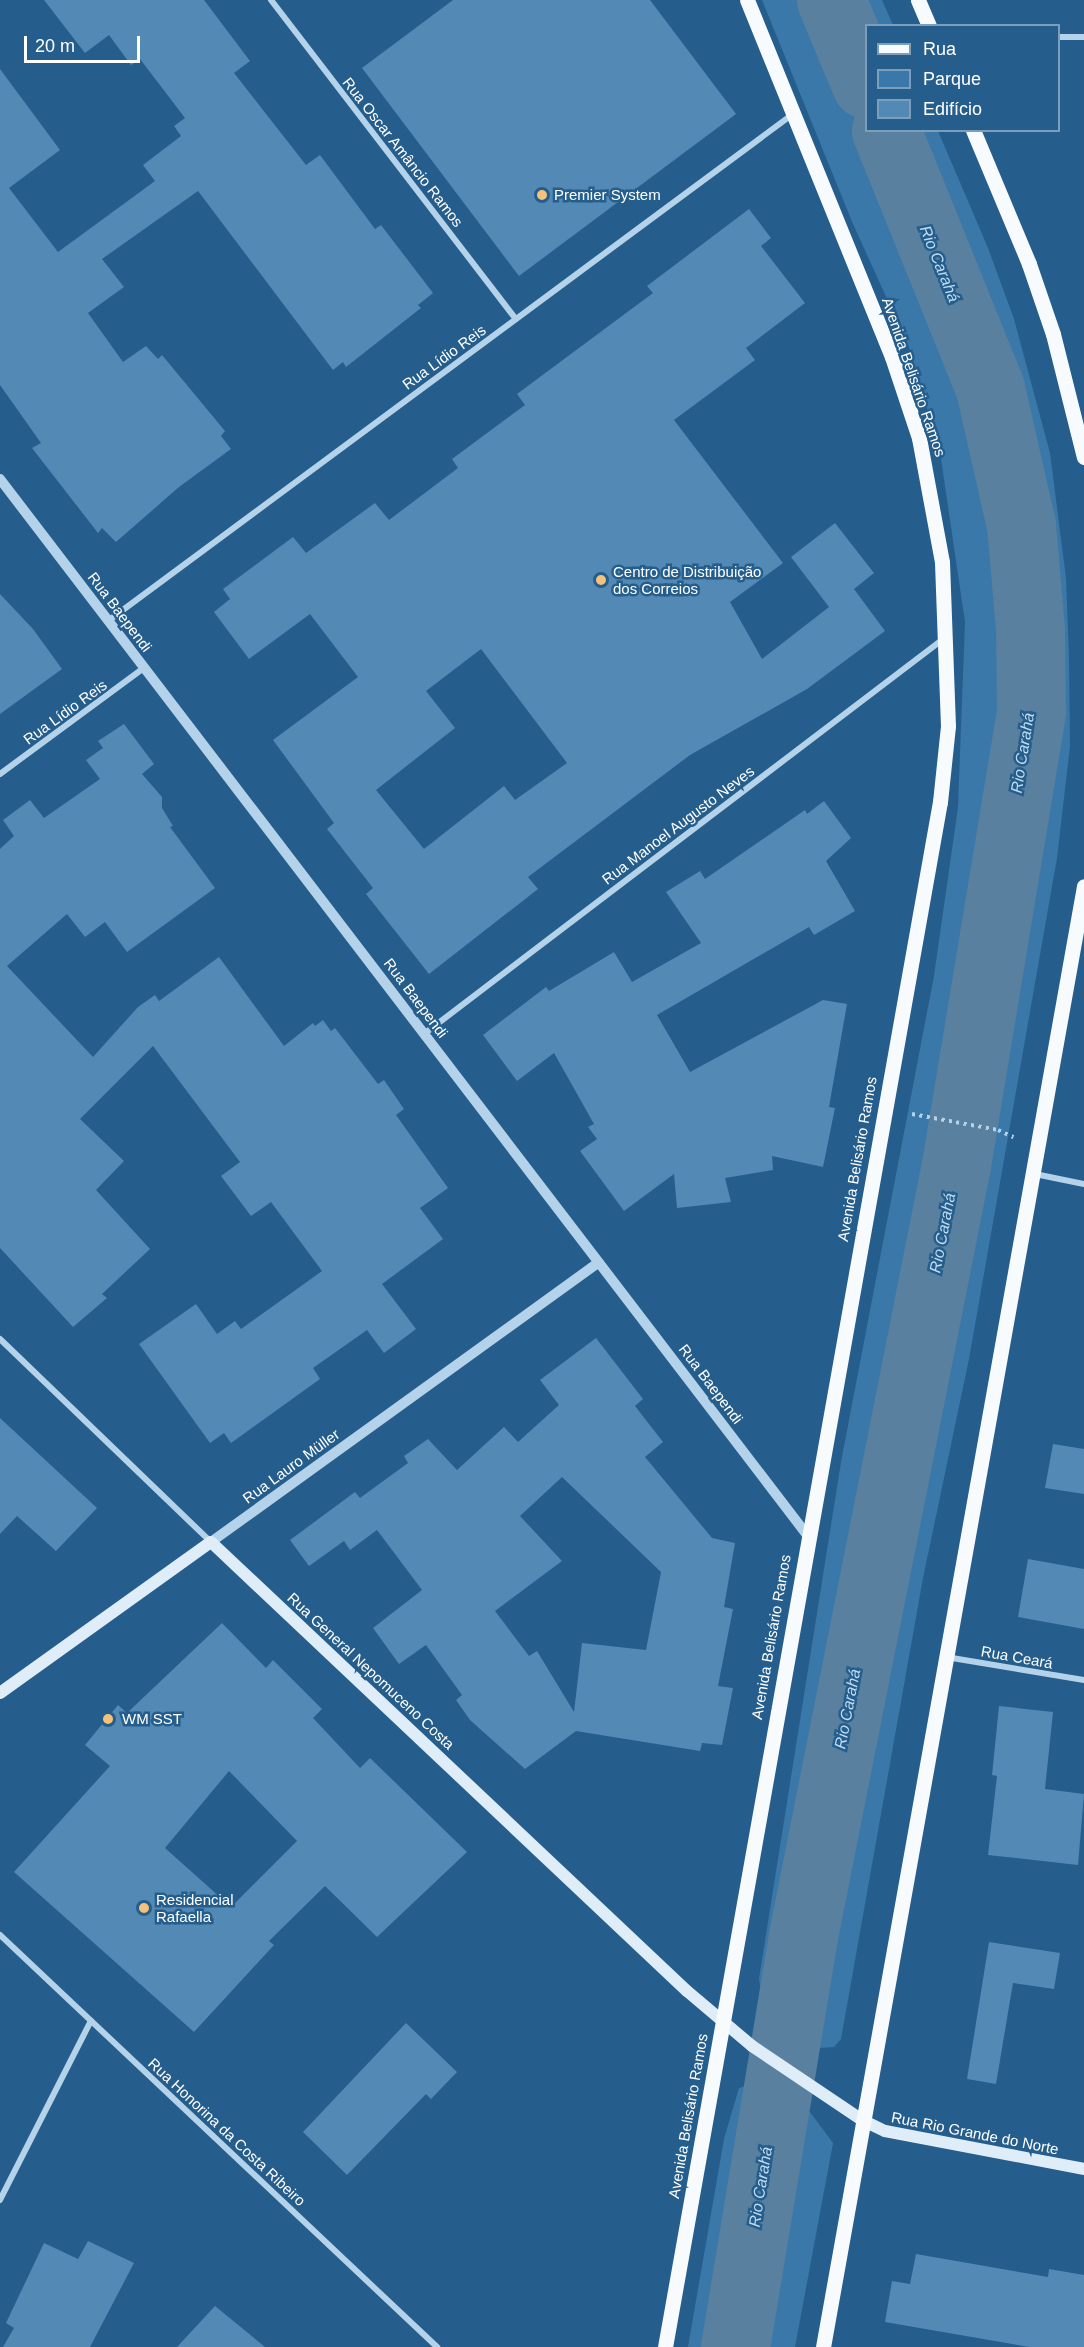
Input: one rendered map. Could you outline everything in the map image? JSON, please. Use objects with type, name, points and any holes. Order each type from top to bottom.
[{"type":"main road","name":"Avenida Belisário Ramos","points":[[665,2347],[807,1535],[940,802],[948,726],[947,636],[939,541],[919,438],[892,357],[747,0]]},
{"type":"main road","points":[[918,0],[928,24]]},
{"type":"main road","points":[[974,132],[1029,264],[1053,334],[1084,457]]},
{"type":"main road","points":[[823,2347],[1084,886]]},
{"type":"main road","name":"Rua Lauro Müller","points":[[0,1693],[211,1542]]},
{"type":"main road","name":"Rua General Nepomuceno Costa","points":[[211,1542],[723,2023],[752,2046]]},
{"type":"main road","name":"Rua Rio Grande do Norte","points":[[752,2046],[862,2120],[912,2138],[1084,2169]]},
{"type":"street","name":"Rua Oscar Amâncio Ramos","points":[[271,0],[516,319]]},
{"type":"street","points":[[1060,37],[1084,37]]},
{"type":"street","name":"Rua Lídio Reis","points":[[108,621],[794,113]]},
{"type":"street","name":"Rua Baependi","points":[[0,479],[807,1535]]},
{"type":"street","name":"Rua Manoel Augusto Neves","points":[[424,1034],[947,636]]},
{"type":"street","name":"Rua Lídio Reis","points":[[0,774],[144,668]]},
{"type":"street","points":[[1033,1174],[1084,1184]]},
{"type":"street","name":"Rua Lauro Müller","points":[[211,1542],[599,1262]]},
{"type":"street","name":"Rua General Nepomuceno Costa","points":[[0,1339],[211,1542]]},
{"type":"street","name":"Rua Ceará","points":[[946,1657],[1084,1680]]},
{"type":"street","name":"Rua Honorina da Costa Ribeiro","points":[[0,1935],[437,2347]]},
{"type":"street","points":[[0,2200],[91,2021]]},
{"type":"path","points":[[917,1114],[998,1130]]},
{"type":"green space","points":[[762,0],[882,0],[893,24],[865,24],[865,132],[938,132],[988,248],[1014,319],[1050,453],[1066,578],[1069,657],[1070,746],[1057,858],[969,1359],[923,1578],[841,2039],[834,2047],[820,2048],[764,2011],[759,1979],[841,1462],[934,976],[958,807],[965,622],[940,452],[909,347],[853,224]]},
{"type":"green space","points":[[761,2082],[810,2112],[833,2143],[795,2347],[688,2347],[724,2139],[739,2088]]},
{"type":"building","points":[[44,0],[204,0],[250,61],[234,73],[306,165],[320,155],[375,229],[381,225],[433,293],[418,305],[421,308],[346,367],[343,362],[333,370],[198,191],[102,259],[124,287],[88,313],[123,362],[146,346],[158,359],[162,355],[225,431],[221,436],[231,449],[179,487],[116,542],[102,528],[98,533],[32,448],[41,443],[0,385],[0,69],[60,150],[9,188],[58,252],[155,181],[143,165],[181,136],[174,126],[185,118],[140,59],[131,65],[109,35],[85,53]]},
{"type":"building","name":"Premier System","points":[[453,0],[650,0],[736,114],[519,276],[362,68]]},
{"type":"building","points":[[749,209],[771,238],[761,246],[805,303],[746,348],[755,360],[674,420],[783,563],[730,602],[762,659],[829,607],[791,557],[835,523],[874,573],[854,589],[885,631],[807,689],[690,755],[528,877],[538,889],[429,974],[366,894],[373,888],[327,829],[334,823],[273,740],[358,677],[310,614],[249,659],[214,612],[230,599],[223,589],[293,537],[306,553],[375,503],[389,520],[458,468],[452,459],[525,405],[517,394],[653,293],[647,286]],"holes":[[[481,649],[567,763],[515,800],[504,786],[424,849],[376,790],[455,728],[426,691]]]},
{"type":"building","points":[[0,594],[33,629],[62,669],[0,714]]},
{"type":"building","points":[[124,724],[154,764],[142,774],[162,797],[162,808],[173,826],[170,827],[215,888],[127,952],[105,922],[85,937],[67,914],[7,966],[93,1057],[138,1007],[155,995],[159,1001],[219,957],[284,1046],[313,1023],[315,1026],[323,1020],[331,1031],[335,1028],[378,1084],[384,1080],[404,1109],[396,1115],[448,1188],[420,1208],[443,1239],[382,1284],[416,1329],[384,1353],[367,1330],[313,1368],[320,1379],[231,1443],[224,1433],[210,1443],[139,1344],[196,1304],[217,1334],[235,1321],[241,1329],[322,1271],[271,1202],[251,1216],[221,1176],[240,1162],[153,1046],[80,1119],[124,1161],[96,1190],[150,1249],[102,1294],[107,1298],[73,1327],[0,1248],[0,849],[14,836],[3,820],[30,800],[44,818],[100,779],[86,760],[103,748],[98,741]]},
{"type":"building","points":[[824,801],[851,838],[826,861],[855,911],[814,935],[809,927],[657,1015],[690,1072],[823,1000],[847,1004],[829,1107],[835,1108],[823,1167],[772,1156],[773,1170],[725,1178],[731,1202],[677,1208],[674,1174],[624,1211],[580,1151],[597,1139],[588,1127],[594,1124],[554,1053],[517,1081],[483,1035],[546,987],[549,991],[614,952],[632,982],[701,943],[666,892],[700,871],[705,879],[805,810],[807,814]]},
{"type":"building","points":[[596,1338],[643,1399],[635,1406],[663,1442],[645,1457],[712,1538],[735,1543],[724,1607],[733,1609],[718,1686],[733,1688],[722,1745],[702,1743],[700,1751],[576,1731],[525,1769],[470,1720],[456,1700],[462,1695],[426,1645],[399,1664],[373,1628],[422,1590],[377,1530],[350,1550],[344,1541],[309,1566],[290,1540],[355,1492],[360,1498],[408,1463],[404,1456],[428,1439],[457,1470],[504,1427],[518,1442],[559,1405],[540,1380]],"holes":[[[562,1477],[661,1572],[646,1650],[582,1643],[574,1712],[537,1651],[529,1656],[495,1611],[562,1561],[520,1516]]]},
{"type":"building","points":[[0,1418],[97,1508],[56,1551],[17,1516],[0,1534]]},
{"type":"building","points":[[1053,1444],[1084,1449],[1084,1494],[1045,1488]]},
{"type":"building","points":[[1028,1559],[1084,1569],[1084,1629],[1018,1617]]},
{"type":"building","points":[[222,1623],[266,1668],[273,1660],[322,1709],[313,1718],[360,1768],[370,1758],[467,1852],[377,1937],[325,1886],[269,1941],[274,1945],[194,2032],[14,1872],[110,1766],[85,1745],[118,1705],[127,1713]],"holes":[[[229,1771],[297,1841],[231,1907],[165,1848]]]},
{"type":"building","points":[[999,1706],[1053,1712],[1045,1789],[1084,1794],[1078,1865],[988,1855],[997,1776],[992,1775]]},
{"type":"building","points":[[989,1942],[1060,1953],[1054,1989],[1013,1983],[996,2084],[967,2079]]},
{"type":"building","points":[[406,2023],[457,2072],[431,2099],[426,2094],[347,2175],[303,2132]]},
{"type":"building","points":[[88,2241],[134,2263],[90,2347],[3,2347],[14,2328],[6,2323],[44,2243],[78,2259]]},
{"type":"building","points":[[916,2254],[1048,2277],[1049,2269],[1084,2275],[1084,2347],[1029,2347],[885,2322],[892,2281],[910,2284]]},
{"type":"building","points":[[215,2306],[265,2347],[177,2347]]},
{"type":"waterway","name":"Rio Carahá","points":[[831,0],[865,82]]},
{"type":"waterway","name":"Rio Carahá","points":[[735,2347],[803,1936],[956,1165],[1031,710],[1030,629],[1021,525],[990,388],[887,132]]},
{"type":"place","name":"Premier System","points":[[542,195]]},
{"type":"place","name":"Centro de Distribuição dos Correios","points":[[601,580]]},
{"type":"place","name":"WM SST","points":[[108,1719]]},
{"type":"place","name":"Residencial Rafaella","points":[[144,1908]]}]
